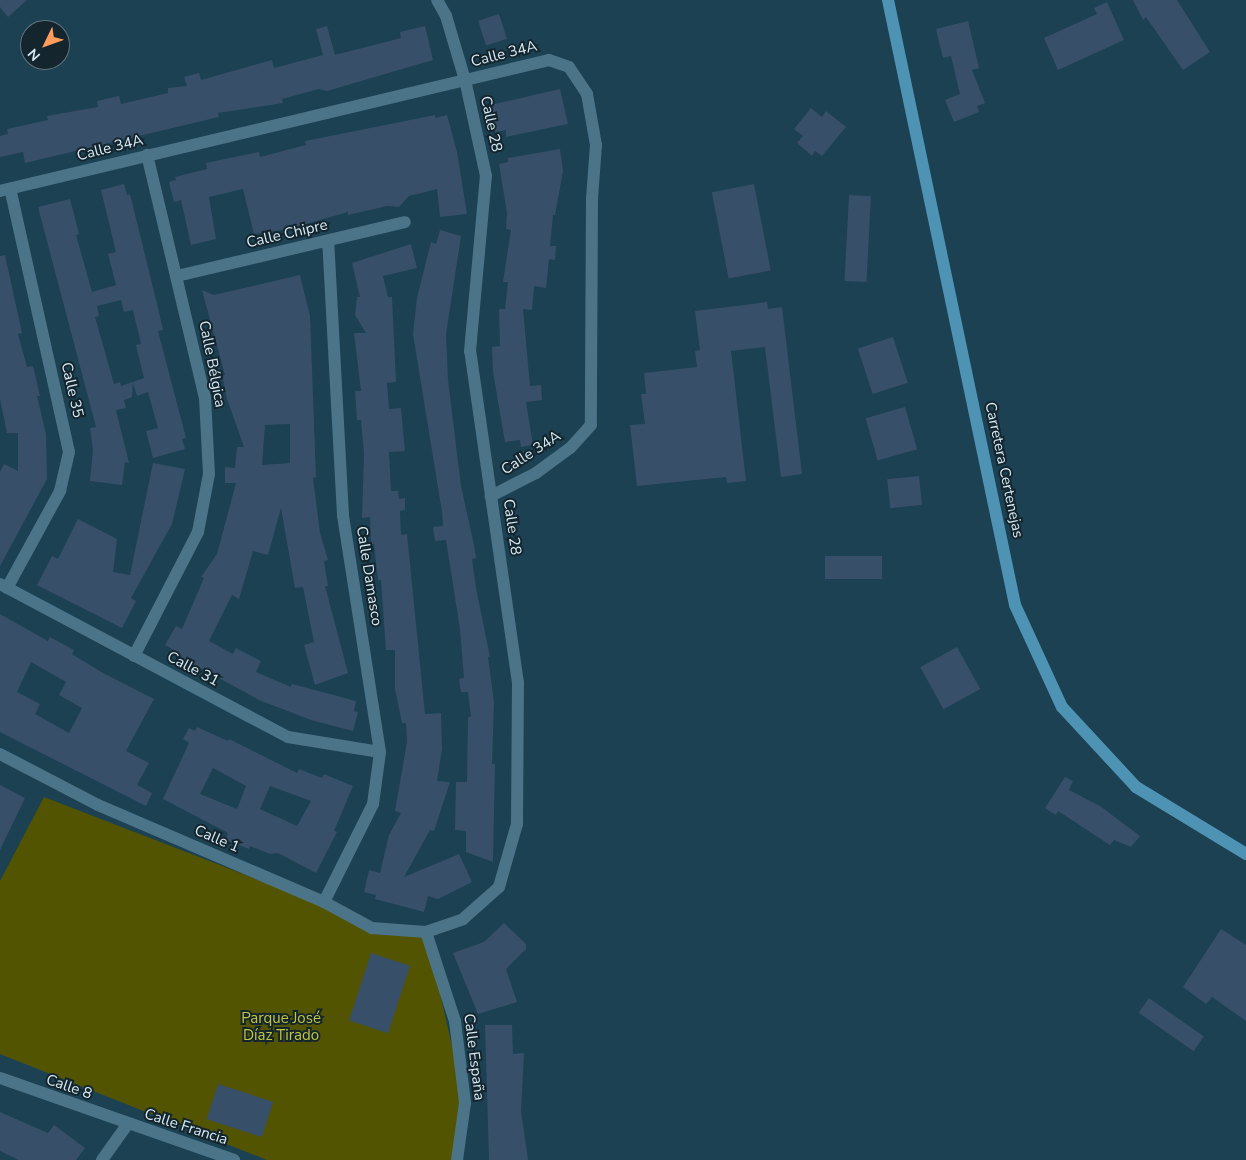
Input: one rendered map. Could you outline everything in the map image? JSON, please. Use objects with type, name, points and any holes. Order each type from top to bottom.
[{"type":"main road","name":"Carretera Certenejas","points":[[888,0],[1015,605],[1062,707],[1136,787],[1246,854]]},
{"type":"street","name":"Calle 28","points":[[426,932],[463,919],[499,887],[517,824],[518,683],[470,351],[486,176],[465,80],[446,16],[437,0]]},
{"type":"street","name":"Calle 34A","points":[[5,190],[549,60],[570,66],[587,94],[596,145],[592,198],[590,425],[570,448],[536,473],[491,496]]},
{"type":"street","name":"Calle Bélgica","points":[[134,656],[198,532],[209,474],[205,398],[147,155]]},
{"type":"street","name":"Calle 35","points":[[4,586],[60,491],[69,452],[5,190]]},
{"type":"street","name":"Calle Chipre","points":[[177,276],[405,222]]},
{"type":"street","name":"Calle Damasco","points":[[324,902],[373,804],[380,752],[343,516],[328,241]]},
{"type":"street","name":"Calle 31","points":[[4,586],[288,737],[380,752]]},
{"type":"street","name":"Calle 1","points":[[0,754],[98,805],[324,902],[372,928],[426,932]]},
{"type":"street","name":"Calle España","points":[[426,932],[455,1021],[465,1103],[457,1160]]},
{"type":"street","name":"Calle 8","points":[[0,1078],[127,1125]]},
{"type":"street","points":[[102,1160],[127,1125]]},
{"type":"street","name":"Calle Francia","points":[[127,1125],[234,1160]]},
{"type":"green space","name":"Parque José Díaz Tirado","points":[[44,797],[385,929],[426,932],[465,1103],[457,1160],[267,1160],[0,1054],[0,881]]},
{"type":"building","points":[[0,0],[27,0],[8,17],[0,7]]},
{"type":"building","points":[[1133,0],[1177,0],[1210,52],[1183,70],[1146,17],[1143,20]]},
{"type":"building","points":[[1107,2],[1124,40],[1058,70],[1044,38],[1097,14],[1094,8]]},
{"type":"building","points":[[499,14],[507,39],[486,46],[478,21]]},
{"type":"building","points":[[968,21],[979,68],[972,70],[985,103],[977,106],[979,112],[954,122],[945,100],[960,94],[951,56],[943,58],[936,29]]},
{"type":"building","points":[[327,26],[335,55],[401,38],[400,32],[425,26],[433,60],[327,91],[319,89],[282,99],[283,103],[218,113],[219,117],[25,163],[23,152],[0,157],[0,136],[8,134],[7,129],[48,120],[47,116],[98,107],[97,101],[119,96],[121,104],[168,93],[168,88],[187,86],[184,77],[199,73],[201,80],[272,60],[274,68],[323,55],[316,29]]},
{"type":"building","points":[[560,89],[568,124],[506,137],[506,130],[493,133],[486,106]]},
{"type":"building","points":[[811,108],[822,117],[826,111],[846,127],[822,156],[815,151],[812,156],[797,143],[803,136],[794,129]]},
{"type":"building","points":[[435,115],[435,118],[447,115],[457,152],[467,214],[440,217],[437,189],[409,196],[399,207],[387,206],[348,215],[348,212],[288,229],[254,234],[243,189],[209,197],[216,239],[191,245],[181,200],[174,202],[169,182],[176,180],[175,177],[207,169],[206,163],[259,152],[260,157],[306,145],[305,141]]},
{"type":"building","points":[[560,149],[563,171],[555,215],[553,215],[550,246],[556,246],[555,260],[549,259],[546,288],[534,286],[532,310],[523,309],[530,386],[541,385],[542,400],[526,402],[533,445],[521,447],[520,440],[505,442],[493,372],[492,347],[500,346],[499,309],[505,309],[508,282],[503,282],[511,230],[506,229],[507,213],[499,164],[508,162],[508,158]]},
{"type":"building","points":[[124,184],[127,195],[130,194],[163,330],[158,331],[186,438],[182,439],[185,449],[153,458],[146,431],[158,428],[148,392],[137,396],[133,383],[132,397],[124,400],[126,408],[116,410],[129,463],[125,462],[122,485],[90,481],[93,450],[90,428],[96,427],[38,207],[70,199],[79,234],[76,235],[92,292],[116,285],[108,254],[116,252],[101,190]],"holes":[[[121,300],[124,312],[133,310],[141,344],[136,345],[144,378],[121,386],[120,382],[114,384],[95,317],[99,316],[97,306]]]},
{"type":"building","points":[[754,184],[771,270],[729,279],[712,192]]},
{"type":"building","points":[[849,195],[871,196],[866,282],[844,281]]},
{"type":"building","points":[[440,230],[461,236],[446,334],[448,380],[461,486],[476,558],[472,559],[476,588],[490,657],[488,657],[494,702],[492,764],[495,764],[493,862],[466,852],[466,831],[455,830],[456,782],[467,782],[468,717],[471,717],[468,692],[461,692],[459,679],[464,678],[460,629],[446,540],[435,541],[433,527],[443,526],[442,512],[413,334],[417,298],[431,242],[436,244]]},
{"type":"building","points":[[411,244],[417,268],[383,276],[388,297],[392,297],[396,382],[387,383],[389,409],[401,408],[405,451],[389,452],[391,491],[398,491],[399,499],[405,498],[405,510],[400,511],[401,535],[407,534],[425,714],[441,713],[442,749],[437,781],[450,782],[434,831],[430,830],[404,877],[459,854],[472,882],[438,899],[428,896],[424,912],[375,899],[376,895],[364,892],[369,870],[380,873],[389,835],[401,813],[395,811],[407,742],[406,723],[402,723],[395,689],[395,650],[386,650],[381,580],[378,580],[374,544],[371,544],[370,517],[362,518],[364,454],[361,420],[357,420],[355,391],[361,391],[354,333],[366,333],[355,315],[357,297],[360,297],[352,263]]},
{"type":"building","points":[[5,255],[22,333],[18,334],[27,367],[33,366],[40,396],[37,396],[46,434],[47,479],[0,566],[0,472],[4,464],[18,471],[18,433],[7,433],[0,399],[0,256]]},
{"type":"building","points":[[300,275],[310,316],[316,477],[313,478],[320,533],[328,560],[324,561],[328,586],[325,586],[348,673],[315,685],[304,645],[314,642],[303,587],[295,588],[281,508],[268,555],[253,551],[239,599],[232,595],[209,641],[233,654],[236,648],[261,661],[256,672],[291,687],[292,684],[356,701],[354,711],[358,712],[353,731],[311,720],[259,700],[173,653],[175,651],[165,645],[176,626],[182,629],[204,578],[201,577],[217,554],[236,483],[225,483],[225,467],[235,468],[237,447],[244,447],[227,399],[222,375],[225,375],[202,290],[214,295]],"holes":[[[290,424],[290,463],[262,465],[265,425]]]},
{"type":"building","points":[[767,302],[768,309],[782,307],[802,474],[781,477],[765,347],[731,351],[746,481],[727,483],[726,477],[637,486],[630,425],[645,424],[641,394],[646,394],[644,373],[697,367],[695,351],[700,350],[695,311]]},
{"type":"building","points":[[893,337],[908,383],[873,394],[858,348]]},
{"type":"building","points":[[905,407],[917,449],[878,461],[866,418]]},
{"type":"building","points":[[153,463],[185,469],[172,524],[131,598],[136,601],[122,628],[37,585],[52,556],[58,559],[78,519],[117,539],[113,572],[130,575]]},
{"type":"building","points":[[919,476],[922,505],[890,508],[887,479]]},
{"type":"building","points":[[825,556],[882,556],[882,579],[825,579]]},
{"type":"building","points":[[0,614],[48,641],[50,637],[74,650],[72,654],[101,672],[154,699],[126,751],[149,763],[137,785],[152,793],[146,806],[0,732]],"holes":[[[31,662],[66,682],[59,695],[82,708],[69,733],[35,714],[40,704],[17,692]]]},
{"type":"building","points":[[957,647],[980,689],[944,709],[920,667]]},
{"type":"building","points":[[197,727],[228,741],[229,739],[297,773],[299,769],[322,778],[324,774],[353,786],[334,831],[337,832],[316,873],[278,853],[270,854],[250,846],[249,849],[226,840],[228,833],[163,799],[189,743],[183,739],[189,728],[195,731]],"holes":[[[213,768],[246,786],[237,809],[200,794]],[[270,786],[311,801],[297,826],[260,809]]]},
{"type":"building","points":[[1065,777],[1073,781],[1069,790],[1100,806],[1140,836],[1131,847],[1114,840],[1110,845],[1058,811],[1056,815],[1045,808]]},
{"type":"building","points":[[0,785],[25,798],[0,850]]},
{"type":"building","points":[[504,923],[526,944],[526,949],[506,969],[517,1002],[478,1014],[453,953],[484,942]]},
{"type":"building","points":[[1221,929],[1246,945],[1246,1021],[1212,997],[1206,1004],[1183,987]]},
{"type":"building","points":[[371,953],[410,966],[388,1033],[349,1021]]},
{"type":"building","points":[[1149,998],[1204,1036],[1194,1051],[1139,1013]]},
{"type":"building","points":[[485,1025],[512,1025],[513,1054],[524,1053],[521,1111],[528,1160],[489,1160]]},
{"type":"building","points":[[218,1084],[273,1102],[262,1137],[207,1119]]},
{"type":"building","points":[[0,1112],[48,1133],[54,1125],[85,1148],[76,1160],[19,1160],[0,1151]]}]
